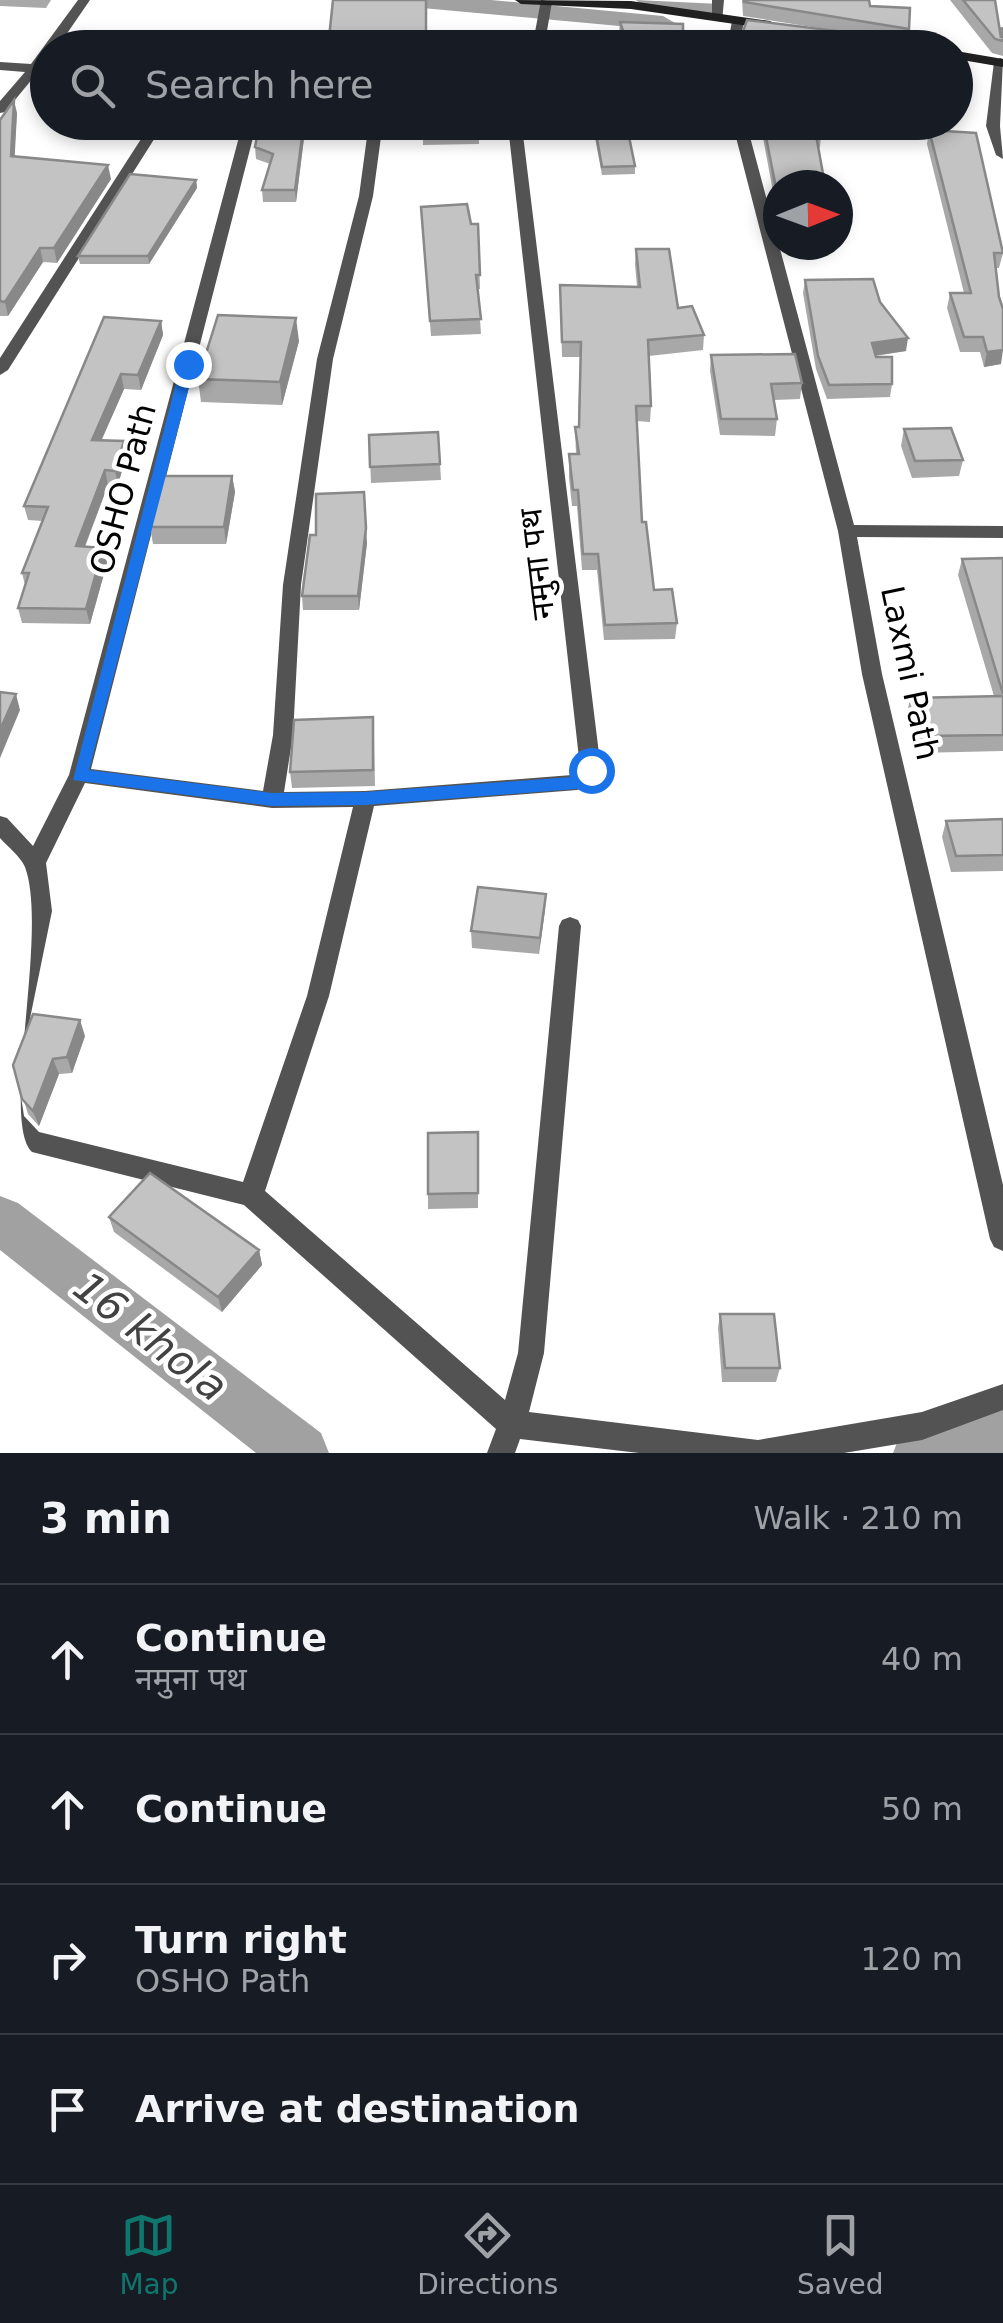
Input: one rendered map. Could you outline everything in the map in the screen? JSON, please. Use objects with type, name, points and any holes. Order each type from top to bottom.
[{"type":"street","points":[[63,30],[84,0]]},
{"type":"street","points":[[521,0],[632,3],[779,26]]},
{"type":"street","points":[[718,0],[718,19]]},
{"type":"street","points":[[541,30],[546,2]]},
{"type":"street","points":[[736,30],[738,21]]},
{"type":"street","points":[[973,58],[1002,62],[993,126],[1003,155]]},
{"type":"street","points":[[0,66],[30,68]]},
{"type":"street","points":[[0,109],[30,80]]},
{"type":"street","points":[[0,370],[147,140]]},
{"type":"street","name":"OSHO Path","points":[[35,863],[79,775],[245,140]]},
{"type":"street","points":[[272,800],[283,735],[292,585],[325,359],[366,196],[374,140]]},
{"type":"street","name":"नमुना पथ","points":[[365,798],[576,782],[591,770],[517,140]]},
{"type":"street","name":"Laxmi Path","points":[[745,140],[847,531],[872,674],[1003,1239]]},
{"type":"street","points":[[847,531],[1003,532]]},
{"type":"street","points":[[79,775],[272,800],[365,798],[318,996],[251,1195]]},
{"type":"street","points":[[0,824],[35,863],[41,910],[9,1019],[6,1078],[13,1120],[32,1142],[251,1195],[512,1424],[759,1453],[922,1426],[1003,1397]]},
{"type":"street","points":[[501,1453],[531,1352],[570,926]]},
{"type":"building","points":[[333,0],[426,0],[426,30],[330,30]]},
{"type":"building","points":[[869,0],[870,6],[910,8],[909,29],[744,2]]},
{"type":"building","points":[[963,0],[995,0],[1003,41],[995,39]]},
{"type":"building","points":[[747,20],[828,30],[744,30]]},
{"type":"building","points":[[620,22],[683,24],[683,30],[623,30]]},
{"type":"building","points":[[14,100],[11,156],[108,165],[54,248],[40,248],[5,302],[0,301],[0,120]]},
{"type":"building","points":[[973,133],[1003,253],[994,253],[1003,309],[1003,350],[987,352],[983,337],[964,337],[950,293],[971,293],[932,140],[973,140]]},
{"type":"building","points":[[256,140],[302,140],[295,190],[262,190],[273,154],[255,147]]},
{"type":"building","points":[[597,140],[630,140],[635,166],[602,167]]},
{"type":"building","points":[[767,140],[817,140],[822,170],[772,170]]},
{"type":"building","points":[[130,174],[196,180],[148,256],[78,256]]},
{"type":"building","points":[[467,204],[471,224],[478,224],[480,275],[476,275],[481,319],[430,321],[421,207]]},
{"type":"building","points":[[636,249],[669,249],[678,308],[692,306],[704,335],[648,340],[651,406],[636,406],[642,522],[646,522],[654,590],[672,589],[677,623],[605,625],[598,554],[583,554],[578,490],[573,490],[569,454],[579,454],[575,427],[579,427],[581,342],[562,342],[560,285],[640,287]]},
{"type":"building","points":[[873,279],[880,302],[908,338],[872,343],[876,357],[892,357],[892,384],[829,385],[818,356],[805,280]]},
{"type":"building","points":[[218,315],[296,318],[280,382],[198,379]]},
{"type":"building","points":[[104,317],[161,321],[138,375],[121,374],[92,440],[124,441],[115,471],[105,470],[76,546],[103,548],[86,609],[18,608],[29,573],[22,573],[48,507],[24,506]]},
{"type":"building","points":[[795,354],[802,383],[771,384],[777,419],[721,419],[711,355]]},
{"type":"building","points":[[951,428],[963,460],[915,461],[904,429]]},
{"type":"building","points":[[438,432],[440,464],[370,467],[369,435]]},
{"type":"building","points":[[163,476],[232,476],[224,527],[150,527]]},
{"type":"building","points":[[364,492],[366,528],[358,596],[302,596],[310,535],[316,535],[316,494]]},
{"type":"building","points":[[1003,558],[1003,694],[962,559]]},
{"type":"building","points":[[0,692],[16,694],[0,730]]},
{"type":"building","points":[[1003,696],[1003,735],[920,736],[910,698]]},
{"type":"building","points":[[373,717],[373,770],[290,772],[294,720]]},
{"type":"building","points":[[1003,819],[1003,855],[956,856],[946,821]]},
{"type":"building","points":[[478,887],[546,894],[540,938],[471,931]]},
{"type":"building","points":[[33,1014],[80,1020],[67,1057],[53,1059],[33,1111],[22,1099],[13,1065]]},
{"type":"building","points":[[478,1132],[478,1193],[428,1194],[428,1133]]},
{"type":"building","points":[[150,1173],[259,1250],[218,1297],[109,1217]]},
{"type":"building","points":[[720,1314],[774,1314],[780,1368],[725,1368]]},
{"type":"waterway","points":[[411,0],[663,23]]},
{"type":"waterway","points":[[648,0],[711,9]]},
{"type":"waterway","name":"16 khola","points":[[0,1219],[301,1453]]},
{"type":"waterway","name":"16 khola","points":[[921,1453],[1003,1434]]},
{"type":"route","points":[[188,364],[79,775],[272,800],[365,798],[576,782],[591,770]]}]
